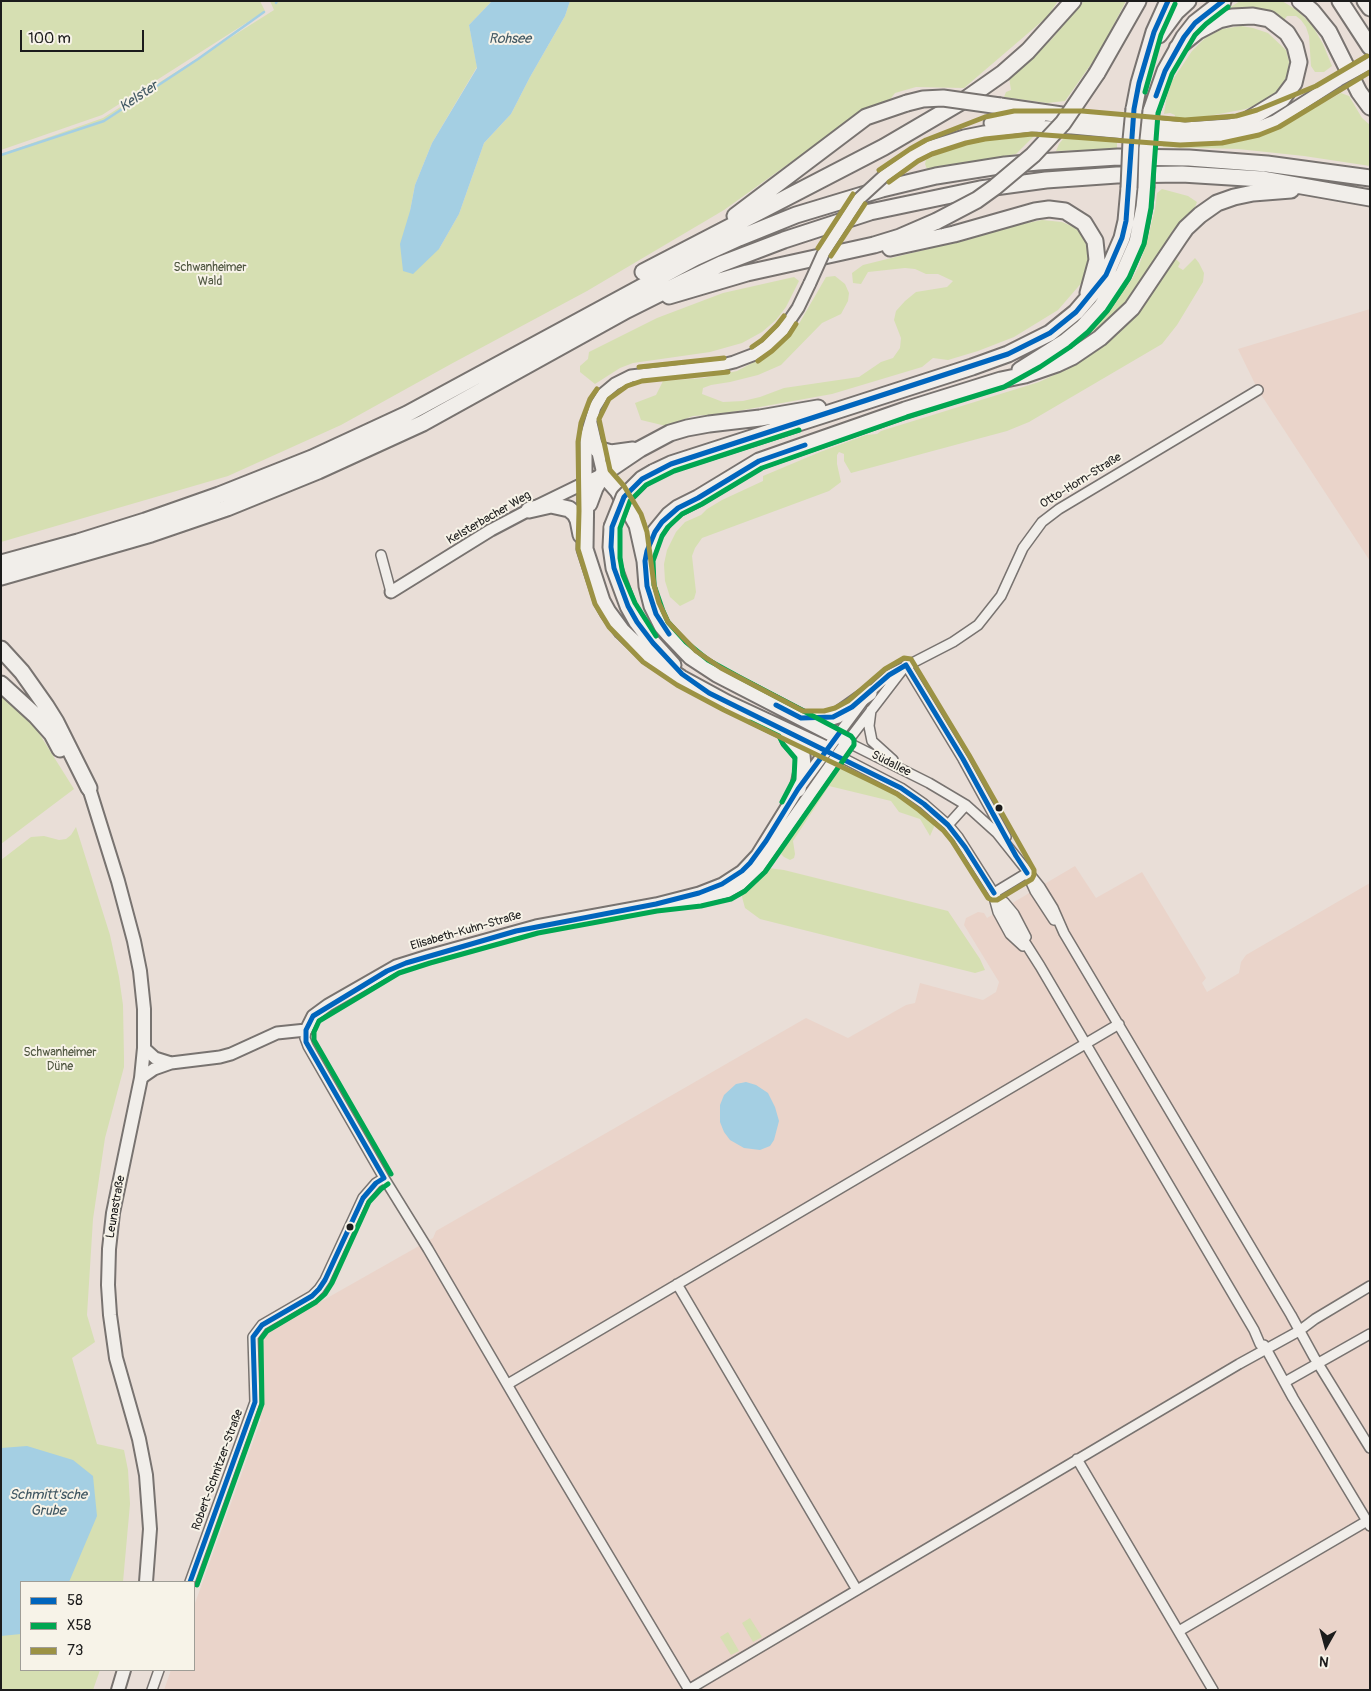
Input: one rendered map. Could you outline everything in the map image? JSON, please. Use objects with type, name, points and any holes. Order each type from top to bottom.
[{"type":"highway","points":[[643,272],[884,147],[966,99],[1003,73],[1028,51],[1073,1]]},
{"type":"highway","points":[[627,310],[747,274],[900,237],[961,209],[995,187],[1033,155],[1063,123],[1097,74],[1138,1]]},
{"type":"highway","points":[[697,686],[682,674],[652,643],[628,606],[614,568],[611,547],[612,527],[624,497],[642,479],[671,464],[1008,354],[1050,333],[1069,319],[1106,275],[1116,255],[1126,221],[1131,140],[1139,83],[1154,32],[1168,1]]},
{"type":"highway","points":[[1150,49],[1176,12],[1188,1]]},
{"type":"highway","points":[[1001,380],[1036,361],[1083,327],[1101,307],[1124,274],[1137,242],[1144,207],[1151,111],[1158,86],[1177,48],[1195,23],[1223,1]]},
{"type":"highway","points":[[1300,1],[1312,11],[1328,32],[1356,86],[1370,107]]},
{"type":"highway","points":[[1340,1],[1370,47]]},
{"type":"highway","points":[[1365,1],[1370,8]]},
{"type":"highway","points":[[1177,48],[1198,31],[1219,20],[1232,17],[1253,16],[1269,19],[1287,32],[1295,46],[1299,62],[1294,83],[1282,99],[1246,121]]},
{"type":"highway","points":[[527,349],[567,320],[733,218],[866,117],[906,103],[923,99],[943,98],[1082,118]]},
{"type":"highway","points":[[1,563],[145,521],[270,476],[352,441],[407,414],[695,258],[767,226],[866,194],[936,176],[1030,162],[1118,157],[1189,158],[1267,164],[1370,178]]},
{"type":"highway","points":[[1,577],[151,534],[227,508],[318,472],[433,418],[627,310],[721,264],[799,234],[870,212],[980,189],[1046,180],[1156,174],[1262,179],[1363,197]]},
{"type":"highway","points":[[645,561],[655,532],[669,515],[759,461],[905,410],[1001,380],[1025,375],[1057,364],[1078,353],[1118,323],[1138,301],[1186,228],[1200,215],[1217,204],[1247,193],[1280,190],[1363,197]]},
{"type":"highway","points":[[859,248],[884,250],[954,234],[1035,210],[1065,211],[1084,223],[1093,237],[1096,247],[1096,266],[1084,303]]},
{"type":"highway","points":[[588,506],[603,474],[640,449],[670,433],[687,428],[800,412],[883,395]]},
{"type":"highway","points":[[597,450],[611,453],[640,449]]},
{"type":"highway","name":"Südallee","points":[[603,474],[618,491],[637,524],[645,561],[647,586],[662,626],[692,657],[717,674],[842,739]]},
{"type":"highway","points":[[585,549],[588,506],[586,483]]},
{"type":"highway","points":[[588,506],[597,496],[611,496],[629,509]]},
{"type":"highway","points":[[528,510],[551,505],[569,509],[575,514],[602,601],[615,622],[648,656],[681,678],[697,686]]},
{"type":"highway","points":[[1,649],[22,672],[56,722],[86,790]]},
{"type":"highway","points":[[1,684],[36,716],[52,734],[86,790]]},
{"type":"highway","name":"Südallee","points":[[697,686],[727,703],[832,752]]},
{"type":"highway","points":[[801,718],[834,717],[852,707],[870,701]]},
{"type":"highway","points":[[785,730],[789,740],[802,755],[803,766],[798,790]]},
{"type":"main road","name":"Leunastraße","points":[[86,790],[103,834],[128,918],[141,977],[144,1009],[144,1048],[141,1078],[112,1213],[108,1285],[116,1358],[139,1440],[147,1484],[150,1529],[146,1581]]},
{"type":"main road","points":[[118,1690],[124,1671]]},
{"type":"street","points":[[929,147],[964,136],[1032,126],[1180,138],[1221,136],[1257,128],[1275,120],[1370,63]]},
{"type":"street","points":[[586,483],[585,443],[588,426],[597,402],[603,394],[624,379],[640,374],[726,365],[755,354],[767,346],[783,330],[798,308],[824,252],[859,199],[884,176],[929,147],[966,131],[1015,118],[1082,118],[1185,128],[1215,126],[1246,121],[1318,93]]},
{"type":"street","name":"Otto-Horn-Straße","points":[[842,739],[889,675],[953,642],[978,626],[1001,596],[1023,548],[1042,522],[1059,509],[1258,390]]},
{"type":"street","points":[[591,418],[603,474]]},
{"type":"street","name":"Kelsterbacher Weg","points":[[391,592],[491,530],[603,474]]},
{"type":"street","points":[[381,555],[391,592]]},
{"type":"street","name":"Otto-Horn-Straße","points":[[842,739],[870,701],[906,665]]},
{"type":"street","name":"Südallee","points":[[906,665],[984,797],[1016,856]]},
{"type":"street","points":[[870,701],[869,726],[872,741],[909,773],[901,788]]},
{"type":"street","name":"Südallee","points":[[842,739],[949,794],[966,805],[997,833],[1016,856],[1037,889],[1053,908],[1064,933],[1370,1448]]},
{"type":"street","name":"Elisabeth-Kuhn-Straße","points":[[656,904],[722,884],[742,871],[761,848],[798,790],[842,739]]},
{"type":"street","name":"Südallee","points":[[832,752],[901,788],[924,804],[948,825],[962,842],[1031,952],[1368,1524]]},
{"type":"street","name":"Elisabeth-Kuhn-Straße","points":[[306,1030],[309,1020],[320,1010],[396,966],[435,953],[536,926],[656,904],[719,895],[747,879],[764,860],[832,752]]},
{"type":"street","points":[[948,825],[966,805]]},
{"type":"street","points":[[994,893],[1028,873]]},
{"type":"street","points":[[508,1384],[1119,1024]]},
{"type":"street","points":[[141,1078],[154,1069],[171,1063],[220,1057],[231,1054],[277,1033],[306,1030],[305,1038],[308,1046],[384,1178],[688,1690],[1238,1364],[1299,1331],[1315,1319],[1370,1286]]},
{"type":"street","points":[[144,1048],[155,1058],[171,1063]]},
{"type":"street","name":"Robert-Schnitzer-Straße","points":[[190,1581],[256,1402],[253,1337],[262,1325],[312,1296],[319,1289],[363,1198],[376,1183],[384,1178]]},
{"type":"street","points":[[676,1284],[857,1590]]},
{"type":"street","points":[[1291,1315],[1304,1321],[1315,1319]]},
{"type":"street","points":[[1285,1382],[1370,1334]]},
{"type":"street","points":[[1077,1459],[1213,1690]]},
{"type":"street","points":[[1179,1631],[1368,1524]]},
{"type":"street","points":[[152,1690],[159,1671]]},
{"type":"shaded area","points":[[1370,309],[1370,561],[1258,390],[1238,349]]},
{"type":"shaded area","points":[[1075,866],[1096,898],[1142,872],[1206,978],[1202,983],[1207,992],[1239,973],[1241,962],[1246,955],[1370,883],[1370,1690],[164,1690],[171,1671],[195,1671],[195,1603],[261,1420],[257,1411],[264,1396],[259,1340],[269,1331],[433,1238],[436,1231],[806,1018],[848,1038],[906,1005],[915,1003],[920,983],[983,1000],[996,992],[999,982],[964,925],[966,918],[978,912],[984,913],[987,918]]},
{"type":"green space","points":[[1,1],[260,1],[265,11],[102,115],[1,150]]},
{"type":"green space","name":"Schwanheimer Wald","points":[[270,1],[492,1],[469,25],[477,67],[432,143],[415,185],[410,211],[439,249],[459,214],[484,143],[511,114],[565,16],[570,1],[1058,1],[1047,17],[964,88],[916,87],[895,93],[889,101],[858,114],[724,210],[587,291],[341,425],[228,476],[1,542],[1,154],[103,118],[274,10]]},
{"type":"green space","points":[[1084,1],[1126,1],[1099,53],[1065,101],[1047,103],[1004,97],[1006,92],[1011,90],[1009,77],[1051,40]]},
{"type":"green space","points":[[1240,1],[1282,1],[1297,10],[1312,25],[1323,44],[1332,66],[1324,72],[1315,72],[1311,66],[1309,36],[1306,27],[1296,16],[1287,16],[1284,20],[1274,16],[1229,11],[1229,8]]},
{"type":"green space","points":[[1241,26],[1268,33],[1286,50],[1289,62],[1287,76],[1280,88],[1267,100],[1246,109],[1203,117],[1174,119],[1175,115],[1170,113],[1164,114],[1167,95],[1172,81],[1192,51],[1205,38],[1222,29]]},
{"type":"green space","points":[[1341,93],[1349,96],[1362,118],[1370,125],[1370,166],[1238,149],[1163,147],[1163,142],[1230,141],[1261,134],[1283,126]]},
{"type":"green space","points":[[1038,132],[1016,154],[927,169],[925,164],[926,160],[952,147],[980,138]]},
{"type":"green space","points":[[1068,133],[1117,138],[1117,149],[1056,151]]},
{"type":"green space","points":[[1162,189],[1188,196],[1197,202],[1195,207],[1173,230],[1127,303],[1107,323],[1076,344],[1106,314],[1132,279],[1139,266],[1147,241],[1157,193]]},
{"type":"green space","points":[[1042,220],[1062,222],[1076,228],[1084,239],[1089,251],[1088,265],[1084,280],[1058,310],[1014,337],[948,360],[933,358],[922,367],[832,394],[721,414],[693,416],[666,426],[641,420],[635,403],[656,395],[663,381],[704,378],[737,371],[767,355],[788,338],[800,322],[826,277],[835,276],[845,284],[849,293],[848,301],[841,314],[822,323],[781,365],[758,375],[711,385],[703,388],[702,394],[723,402],[743,401],[784,388],[859,377],[881,362],[893,358],[900,348],[901,338],[894,320],[896,311],[905,301],[916,292],[947,287],[953,281],[938,274],[926,274],[915,269],[905,268],[868,272],[861,284],[853,283],[852,273],[863,265],[956,242],[1003,228]]},
{"type":"green space","points":[[1175,258],[1180,263],[1178,267],[1183,270],[1195,258],[1204,273],[1203,282],[1177,325],[1162,344],[1029,422],[1007,431],[851,473],[844,461],[844,454],[839,452],[837,464],[841,482],[829,491],[702,538],[692,556],[696,592],[694,599],[680,606],[670,597],[665,581],[664,564],[667,550],[676,532],[685,522],[701,515],[722,500],[763,481],[763,476],[820,452],[866,435],[877,434],[881,431],[1039,382],[1067,369],[1105,345],[1121,331],[1148,300]]},
{"type":"green space","points":[[794,277],[799,281],[786,307],[776,320],[762,332],[742,343],[710,352],[633,363],[620,368],[595,384],[580,372],[580,366],[588,359],[589,352],[657,318],[723,293]]},
{"type":"green space","points":[[1,691],[30,719],[74,789],[1,844]]},
{"type":"green space","points":[[840,767],[889,790],[922,812],[933,821],[934,827],[930,836],[920,819],[899,812],[891,801],[829,786],[793,841],[794,858],[790,860],[784,857],[781,854],[788,835],[825,783]]},
{"type":"green space","name":"Schwanheimer Düne","points":[[76,827],[110,935],[123,1005],[124,1067],[105,1138],[93,1219],[87,1315],[95,1342],[72,1358],[97,1444],[124,1450],[128,1470],[130,1504],[123,1581],[20,1581],[20,1671],[100,1671],[93,1690],[1,1690],[1,860],[31,837],[44,836],[59,840],[66,839]]},
{"type":"green space","points":[[768,868],[784,870],[948,911],[980,959],[985,970],[975,973],[760,919],[745,908],[742,897],[743,888]]},
{"type":"green space","points":[[750,1618],[762,1637],[753,1642],[742,1623]]},
{"type":"green space","points":[[728,1632],[739,1651],[731,1655],[720,1637]]},
{"type":"water","name":"Rohsee","points":[[492,1],[570,1],[565,16],[511,114],[484,143],[459,214],[439,249],[413,274],[403,271],[400,244],[410,211],[415,185],[432,143],[477,68],[469,25]]},
{"type":"water","points":[[746,1082],[756,1085],[768,1093],[779,1121],[774,1140],[770,1146],[760,1150],[744,1148],[730,1140],[720,1122],[720,1105],[724,1095],[736,1084]]},
{"type":"water","name":"Schmitt'sche Grube","points":[[27,1446],[73,1460],[93,1476],[97,1516],[69,1581],[20,1581],[20,1634],[1,1636],[1,1448]]},
{"type":"waterway","name":"Kelster","points":[[1,155],[104,121],[198,59],[264,12]]},
{"type":"transit line","name":"58","points":[[994,893],[965,847],[948,825],[924,804],[901,788],[709,693],[682,674],[653,643],[637,622],[628,606],[614,568],[611,547],[612,527],[624,497],[642,479],[671,464],[1008,354],[1050,333],[1076,312],[1106,275],[1122,238],[1126,221],[1134,109],[1139,83],[1154,32],[1168,1]]},
{"type":"transit line","name":"58","points":[[1156,96],[1165,71],[1184,37],[1195,23],[1223,1]]},
{"type":"transit line","name":"X58","points":[[1145,92],[1161,35],[1175,4]]},
{"type":"transit line","name":"X58","points":[[391,1174],[314,1040],[314,1032],[319,1021],[399,973],[430,963],[538,933],[657,911],[701,906],[731,899],[745,891],[765,872],[854,745],[854,740],[851,736],[708,660],[686,642],[668,622],[654,585],[653,561],[662,536],[668,527],[682,514],[762,468],[907,417],[1004,387],[1040,367],[1070,347],[1088,332],[1107,311],[1129,278],[1144,244],[1151,208],[1158,113],[1172,74],[1195,35],[1228,7]]},
{"type":"transit line","name":"73","points":[[879,170],[926,140],[985,117],[1014,111],[1082,111],[1185,120],[1236,116],[1257,110],[1316,86],[1367,56]]},
{"type":"transit line","name":"73","points":[[889,182],[918,161],[932,154],[985,139],[1032,134],[1180,145],[1222,143],[1259,135],[1279,127],[1370,72]]},
{"type":"transit line","name":"73","points":[[818,248],[853,194]]},
{"type":"transit line","name":"73","points":[[831,256],[865,204]]},
{"type":"transit line","name":"73","points":[[752,347],[762,340],[784,316]]},
{"type":"transit line","name":"73","points":[[758,361],[789,335],[796,324]]},
{"type":"transit line","name":"73","points":[[639,367],[724,358]]},
{"type":"transit line","name":"73","points":[[597,389],[590,399],[581,423],[578,442],[578,549],[595,604],[609,627],[643,662],[677,685],[724,710],[897,794],[943,830],[988,898],[997,900],[1032,879],[1034,870],[969,755],[911,659],[904,658],[885,669],[848,701],[835,708],[824,711],[803,711],[721,668],[696,651],[668,622],[659,603],[654,585],[647,532],[641,514],[624,486],[610,470],[599,419],[609,399],[627,386],[642,381],[728,372]]},
{"type":"transit line","name":"X58","points":[[656,636],[635,603],[623,575],[620,558],[620,528],[630,501],[646,485],[674,471],[799,430]]},
{"type":"transit line","name":"58","points":[[669,634],[656,614],[647,586],[645,561],[655,532],[662,522],[678,508],[759,461],[805,445]]},
{"type":"transit line","name":"58","points":[[906,665],[963,759],[1027,873]]},
{"type":"transit line","name":"58","points":[[776,705],[801,718],[833,717],[852,707],[889,675],[906,665]]},
{"type":"transit line","name":"X58","points":[[750,722],[779,736],[795,758],[794,779],[782,802]]},
{"type":"transit line","name":"58","points":[[384,1178],[306,1042],[306,1030],[313,1016],[387,971],[406,963],[516,931],[656,904],[699,893],[722,884],[742,871],[750,863],[798,789],[840,732]]},
{"type":"transit line","name":"58","points":[[190,1581],[255,1402],[253,1337],[262,1325],[312,1296],[319,1289],[363,1198],[376,1183],[384,1178]]},
{"type":"transit line","name":"X58","points":[[197,1585],[262,1404],[261,1339],[267,1331],[316,1302],[325,1294],[332,1283],[369,1202],[388,1184]]}]
